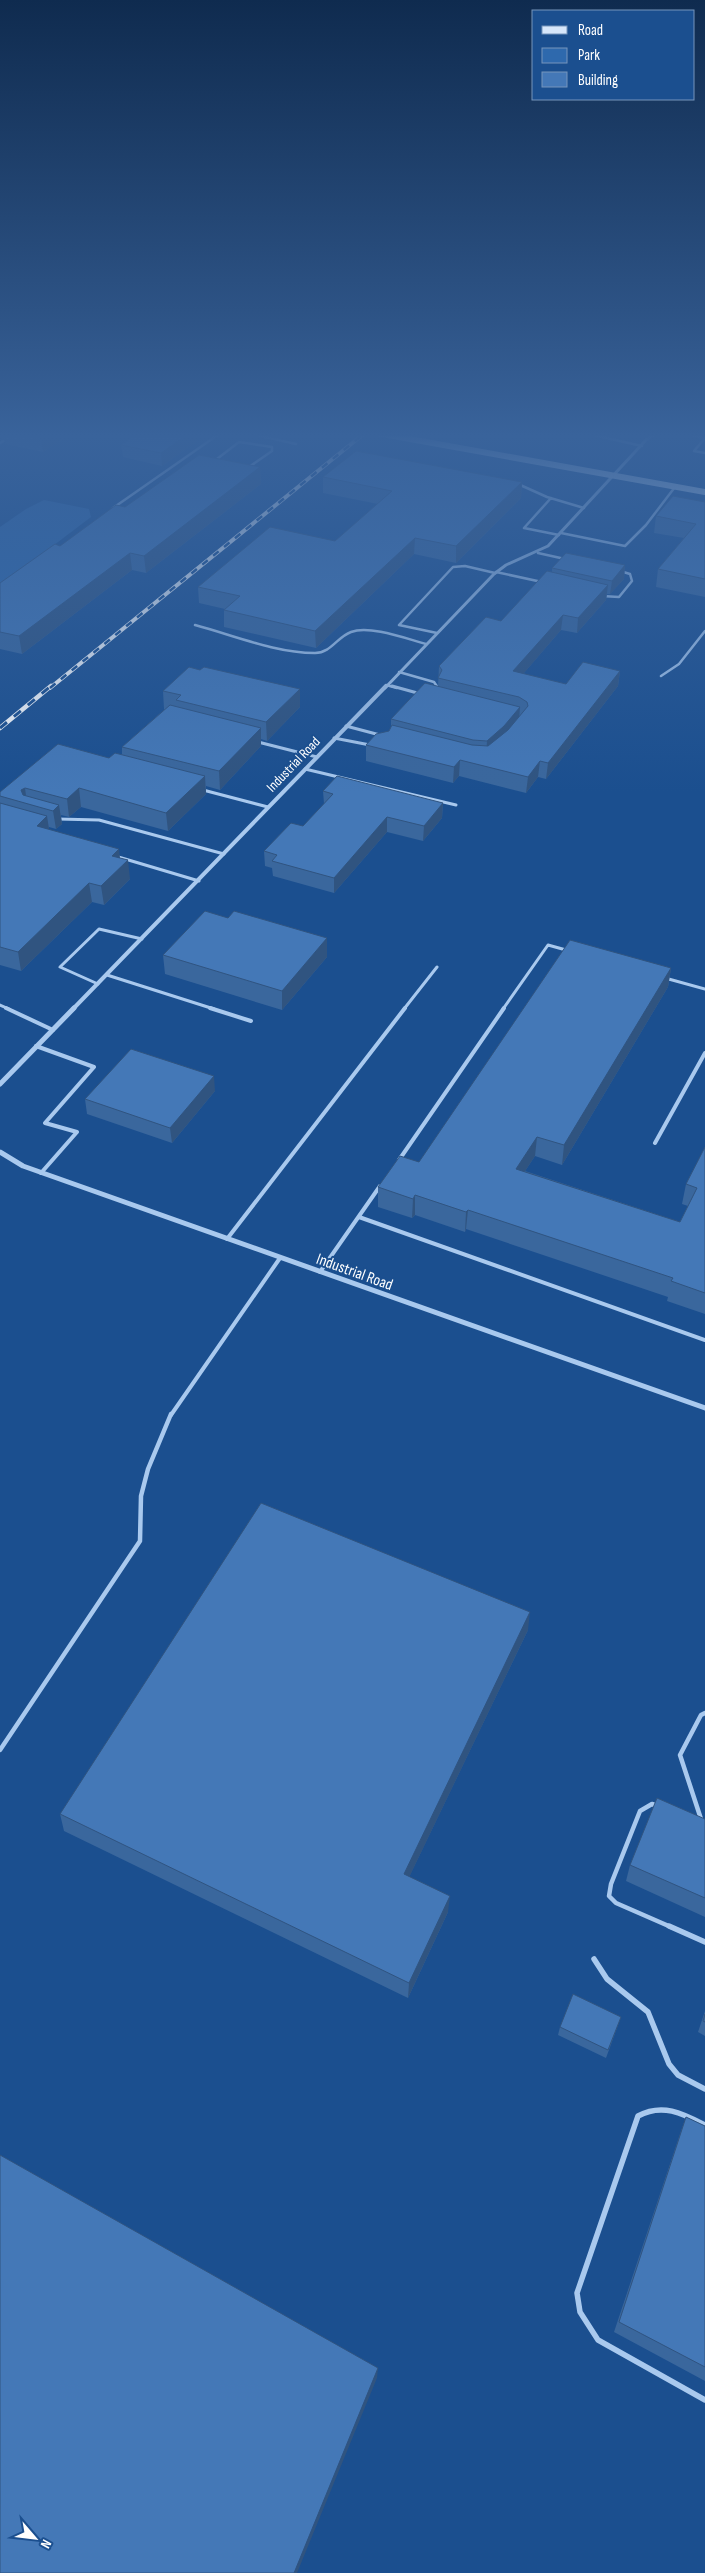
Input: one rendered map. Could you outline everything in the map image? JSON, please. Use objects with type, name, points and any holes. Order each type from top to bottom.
[{"type":"street","name":"Industrial Road","points":[[0,1082],[199,881],[334,738],[496,572],[538,552]]},
{"type":"street","name":"Industrial Road","points":[[0,1152],[7,1159],[41,1173],[705,1408]]},
{"type":"lane","points":[[538,552],[566,559]]},
{"type":"lane","points":[[437,633],[399,625],[453,567],[465,566],[544,583]]},
{"type":"lane","points":[[602,596],[619,597],[632,581],[630,574],[613,570]]},
{"type":"lane","points":[[195,625],[296,650],[316,653],[327,652],[345,635],[357,630],[426,644]]},
{"type":"lane","points":[[661,676],[680,664],[705,631]]},
{"type":"lane","points":[[398,672],[434,682],[438,685],[438,690]]},
{"type":"lane","points":[[386,685],[424,694]]},
{"type":"lane","points":[[346,726],[381,735]]},
{"type":"lane","points":[[334,738],[379,747]]},
{"type":"lane","points":[[252,740],[316,757]]},
{"type":"lane","points":[[305,769],[456,805]]},
{"type":"lane","points":[[200,789],[268,807]]},
{"type":"lane","points":[[55,818],[64,821],[99,820],[224,854]]},
{"type":"lane","points":[[114,856],[199,881]]},
{"type":"lane","points":[[98,984],[60,967],[99,929],[142,939]]},
{"type":"lane","points":[[393,1168],[548,945],[576,953]]},
{"type":"lane","points":[[227,1239],[437,967]]},
{"type":"lane","points":[[107,974],[251,1021]]},
{"type":"lane","points":[[659,976],[705,989]]},
{"type":"lane","points":[[0,1005],[53,1030]]},
{"type":"lane","points":[[36,1046],[94,1067],[45,1123],[78,1132],[41,1173]]},
{"type":"lane","points":[[655,1143],[705,1053]]},
{"type":"lane","points":[[320,1272],[381,1184]]},
{"type":"lane","points":[[359,1217],[705,1340]]},
{"type":"lane","points":[[0,1750],[140,1541],[141,1496],[148,1469],[170,1416],[280,1258]]},
{"type":"lane","points":[[703,1822],[680,1755],[701,1715],[705,1713]]},
{"type":"lane","points":[[668,1809],[652,1804],[640,1811],[611,1884],[609,1896],[616,1903],[705,1942]]},
{"type":"lane","points":[[693,1818],[703,1822]]},
{"type":"lane","points":[[594,1958],[607,1978],[648,2012],[669,2064],[678,2075],[705,2089]]},
{"type":"lane","points":[[705,2125],[658,2107],[649,2108],[638,2116],[577,2293],[580,2312],[598,2340],[705,2400]]},
{"type":"green space","points":[[0,552],[45,552],[0,586]]},
{"type":"building","points":[[44,552],[149,552],[144,556],[130,553],[19,636],[0,632],[0,583]]},
{"type":"building","points":[[240,552],[400,552],[315,631],[224,610],[240,596],[198,587]]},
{"type":"building","points":[[672,552],[705,552],[705,579],[658,569]]},
{"type":"building","points":[[566,553],[625,565],[612,581],[552,568]]},
{"type":"building","points":[[547,571],[608,585],[578,618],[563,615],[513,671],[566,684],[583,662],[620,671],[548,763],[540,761],[528,777],[460,760],[454,767],[366,745],[376,734],[389,731],[392,725],[472,745],[488,746],[508,730],[528,706],[527,702],[519,697],[438,678],[442,670],[439,666],[486,617],[501,621]]},
{"type":"building","points":[[189,667],[200,670],[204,667],[300,689],[266,722],[176,700],[181,695],[163,691]]},
{"type":"building","points":[[425,683],[520,707],[504,726],[487,741],[473,740],[391,719]]},
{"type":"building","points":[[170,705],[261,728],[219,771],[122,747]]},
{"type":"building","points":[[58,744],[109,758],[115,753],[205,776],[166,813],[79,788],[67,799],[25,788],[21,790],[23,795],[59,805],[53,811],[0,796],[0,792]]},
{"type":"building","points":[[337,776],[443,803],[424,826],[387,817],[334,878],[272,861],[277,855],[264,851],[291,823],[303,826],[333,794],[323,791]]},
{"type":"building","points":[[0,803],[47,816],[37,826],[119,849],[112,856],[128,860],[101,886],[89,883],[18,952],[0,947]]},
{"type":"building","points":[[205,911],[228,918],[234,911],[327,938],[282,991],[163,955]]},
{"type":"building","points":[[570,940],[671,968],[564,1145],[537,1137],[516,1169],[680,1222],[697,1188],[686,1184],[705,1147],[705,1293],[671,1281],[673,1278],[468,1210],[466,1212],[415,1195],[413,1199],[378,1187],[400,1156],[419,1162]]},
{"type":"building","points":[[131,1049],[214,1076],[170,1128],[85,1099]]},
{"type":"building","points":[[261,1503],[530,1612],[404,1874],[450,1896],[409,1983],[60,1814]]},
{"type":"building","points":[[657,1798],[705,1819],[705,1898],[630,1865]]},
{"type":"building","points":[[573,1994],[621,2017],[608,2050],[560,2027]]},
{"type":"building","points":[[686,2117],[705,2126],[705,2367],[619,2322]]},
{"type":"building","points":[[0,2155],[378,2368],[294,2573],[0,2573]]},
{"type":"railway","points":[[50,688],[218,552]]},
{"type":"railway","points":[[0,728],[51,686]]}]
